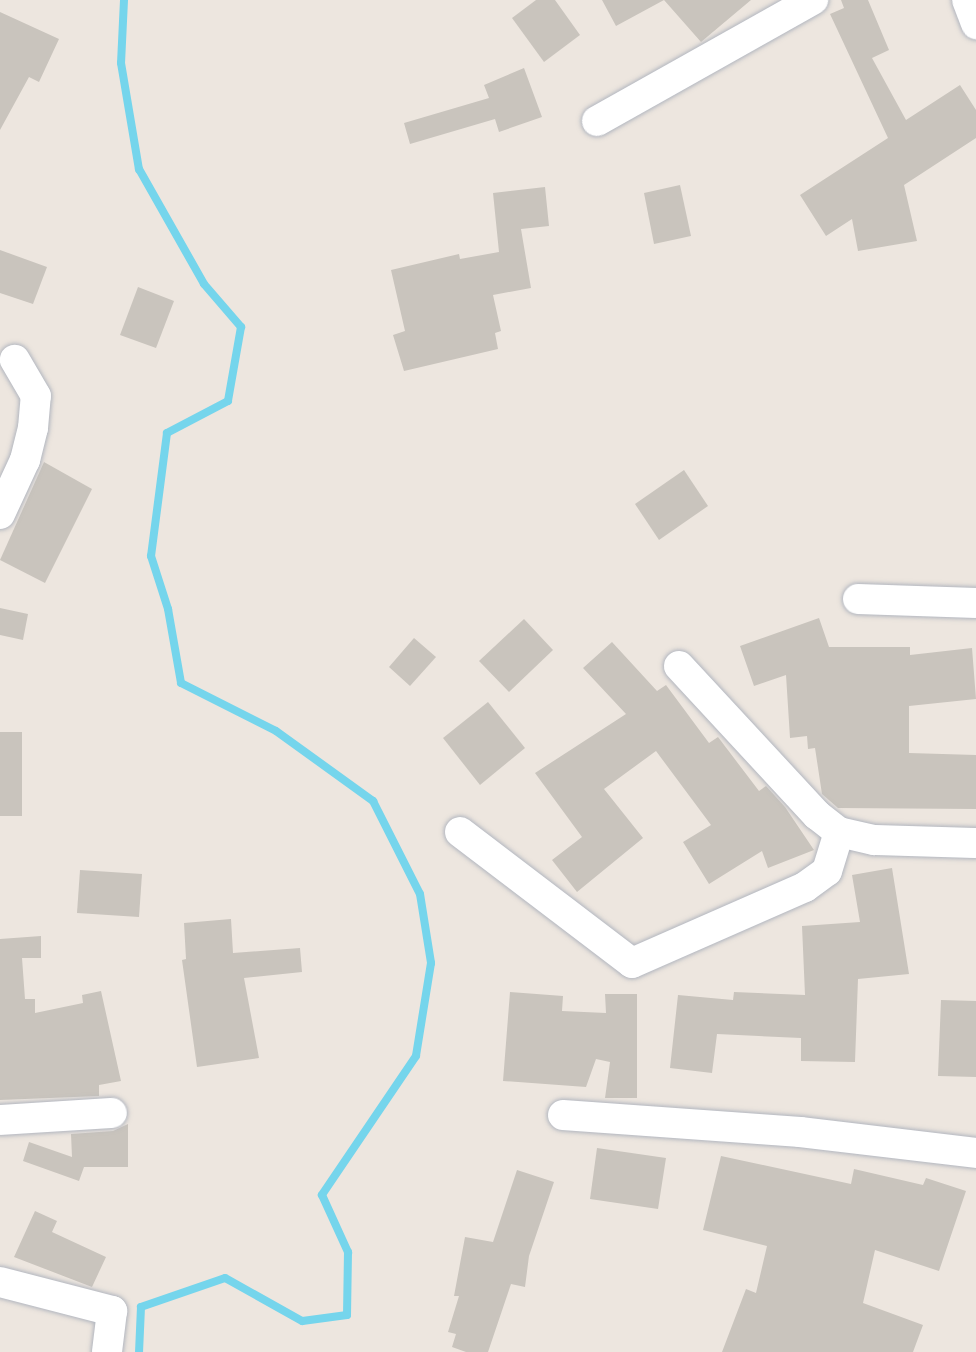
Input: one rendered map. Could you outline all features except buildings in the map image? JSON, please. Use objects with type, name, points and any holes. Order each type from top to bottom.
[{"type":"street","points":[[597,121],[813,0]]},
{"type":"street","points":[[967,0],[976,24]]},
{"type":"street","points":[[0,514],[25,460],[33,428],[36,396],[15,360]]},
{"type":"street","points":[[858,599],[976,603]]},
{"type":"street","points":[[679,666],[817,815],[839,832],[874,840],[976,843]]},
{"type":"street","points":[[460,832],[632,963],[805,887],[827,871],[839,832]]},
{"type":"street","points":[[0,1120],[112,1113]]},
{"type":"street","points":[[563,1115],[800,1132],[976,1153]]},
{"type":"street","points":[[0,1282],[112,1311],[107,1352]]},
{"type":"waterway","points":[[124,0],[121,63],[139,169],[204,284],[241,327],[228,401],[167,433],[151,556],[168,609],[181,683],[276,731],[373,801],[420,894],[431,963],[416,1056],[322,1195],[348,1252],[347,1315],[302,1321],[225,1278],[141,1307],[139,1352]]}]
